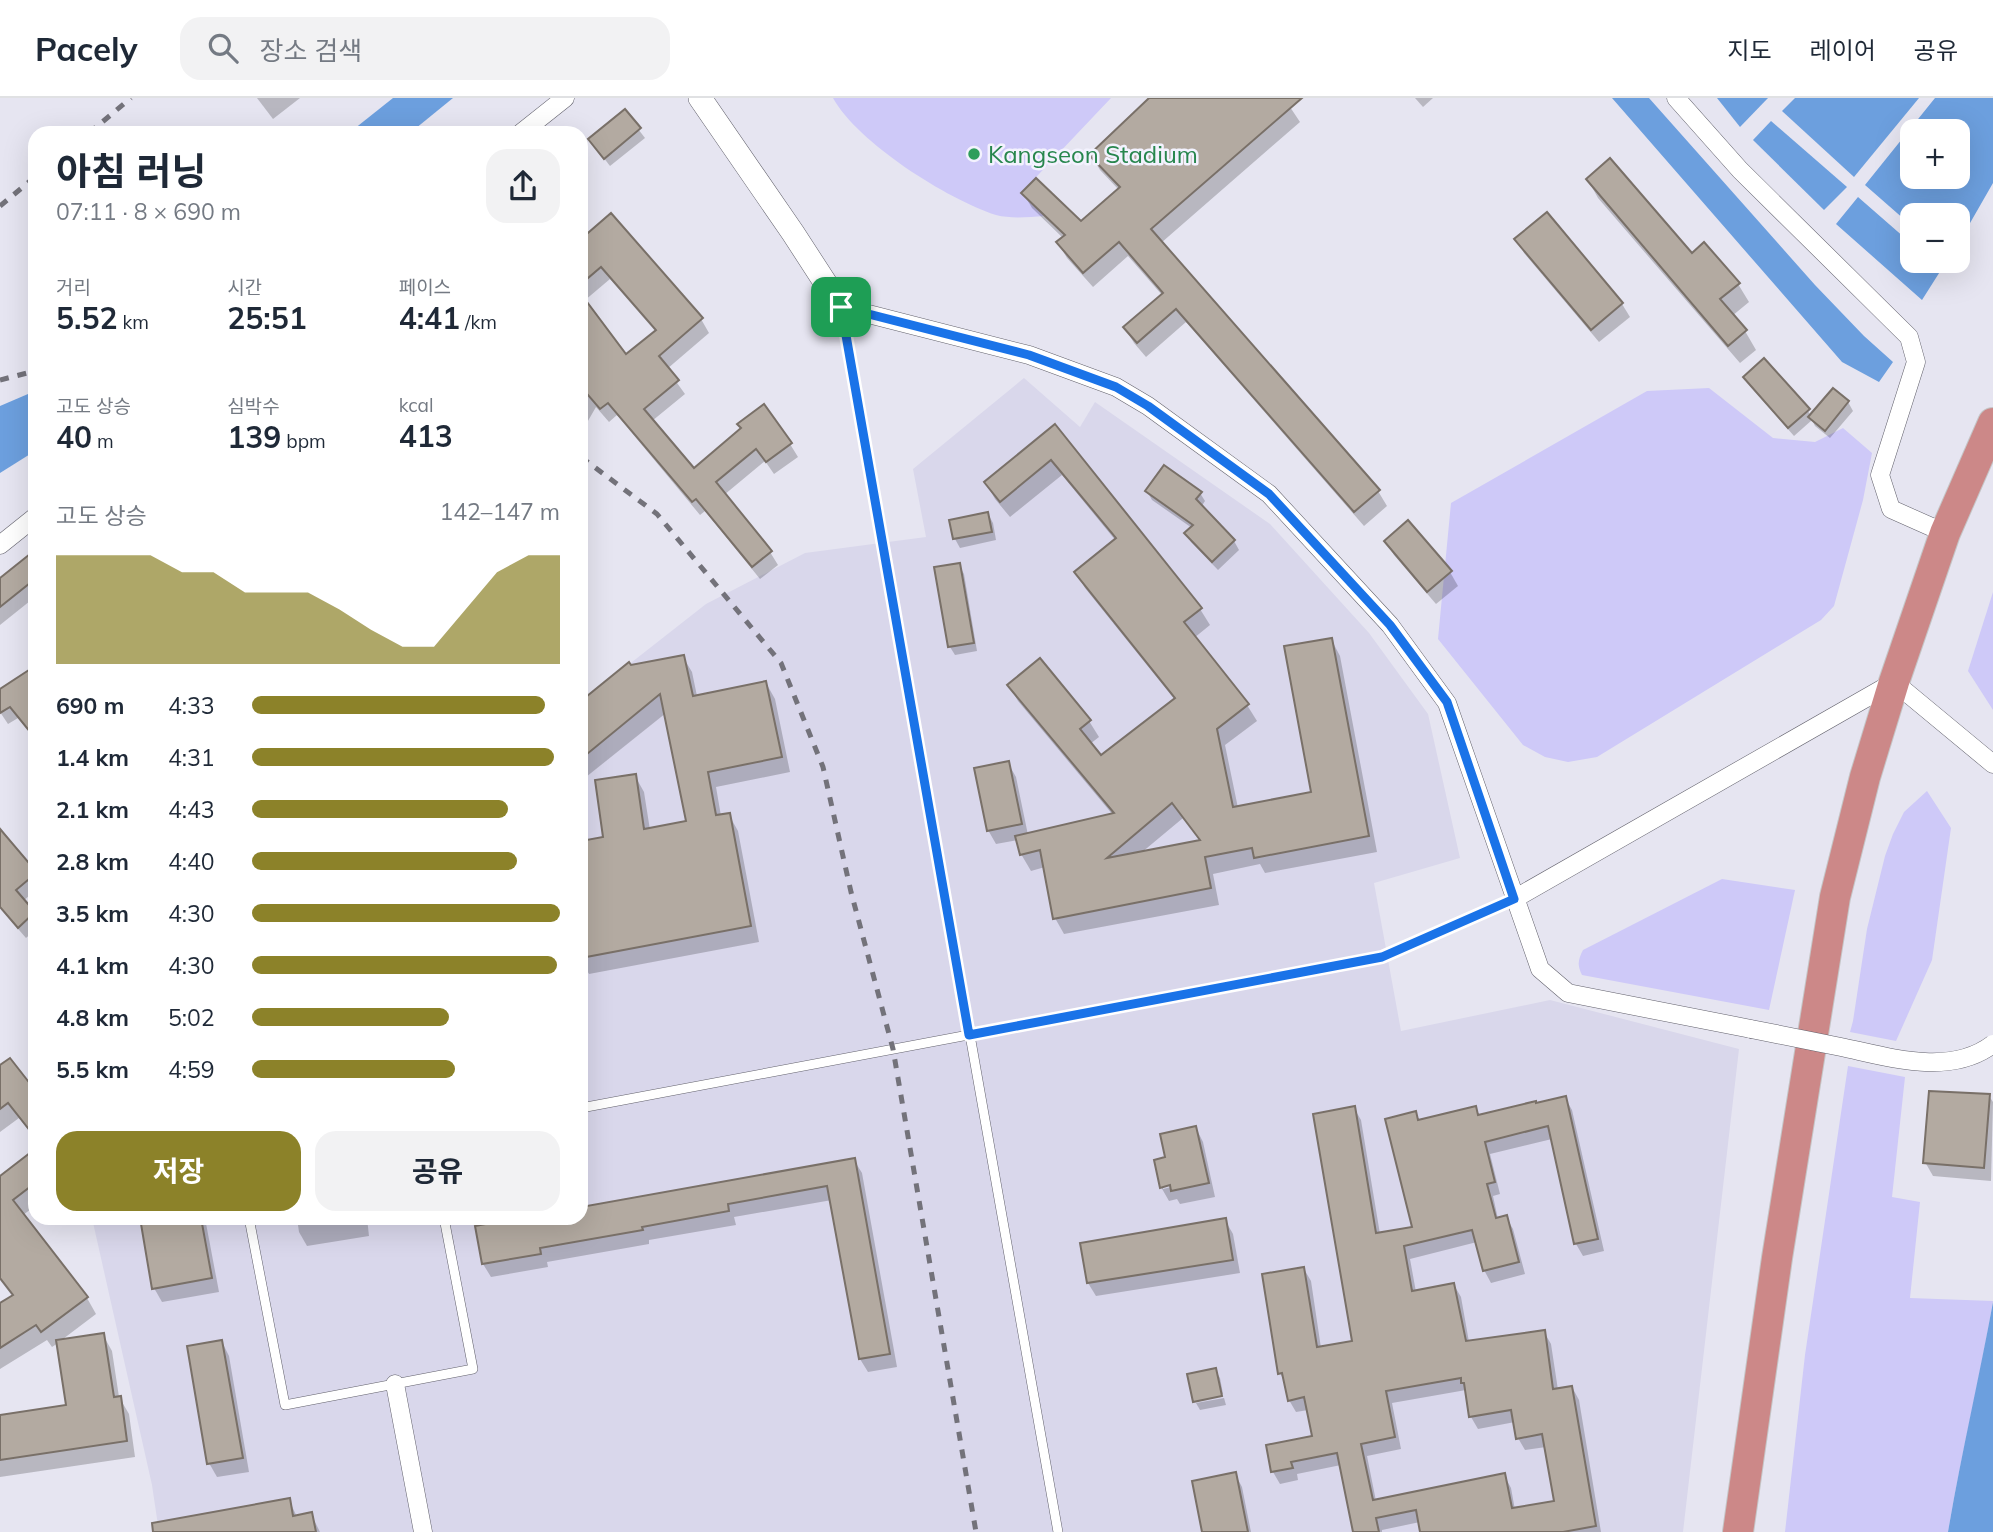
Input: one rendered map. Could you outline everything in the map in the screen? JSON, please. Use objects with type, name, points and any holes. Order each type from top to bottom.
[{"type":"highway","points":[[1738,1532],[1779,1245],[1835,897],[1865,777],[1894,682],[1945,533],[1993,423]]},
{"type":"street","points":[[530,126],[565,98]]},
{"type":"street","points":[[700,98],[841,307],[1029,355],[1116,387],[1148,406],[1269,494],[1390,625],[1447,702],[1540,969],[1568,993],[1908,1061],[1940,1062],[1968,1058],[1993,1044]]},
{"type":"street","points":[[1676,98],[1740,170],[1909,337],[1916,362],[1880,475],[1891,509],[1945,533]]},
{"type":"street","points":[[0,545],[28,523]]},
{"type":"street","points":[[1514,899],[1894,682],[1993,764]]},
{"type":"street","points":[[396,1384],[423,1532]]},
{"type":"lane","points":[[841,307],[1058,1532]]},
{"type":"lane","points":[[588,1107],[1382,957],[1514,899]]},
{"type":"lane","points":[[250,1225],[285,1405],[473,1369],[445,1225]]},
{"type":"shaded area","name":"Kangseon Stadium","points":[[833,98],[1111,98],[1021,193],[1044,216],[1008,217],[976,207],[929,183],[862,133]]},
{"type":"shaded area","points":[[1024,378],[1080,427],[1095,402],[1270,524],[1369,633],[1428,714],[1460,858],[1374,883],[1401,1031],[1550,1000],[1739,1049],[1683,1532],[159,1532],[152,1485],[94,1225],[588,1225],[588,697],[706,604],[805,553],[926,537],[913,469]]},
{"type":"shaded area","points":[[1709,388],[1773,438],[1815,442],[1843,428],[1872,453],[1863,500],[1834,606],[1821,620],[1597,757],[1568,762],[1545,757],[1523,745],[1438,639],[1451,503],[1647,391]]},
{"type":"shaded area","points":[[1993,592],[1993,710],[1968,671]]},
{"type":"shaded area","points":[[1927,791],[1951,828],[1932,960],[1896,1041],[1850,1032],[1867,929],[1885,856],[1904,812]]},
{"type":"shaded area","points":[[1722,879],[1795,890],[1769,1010],[1582,975],[1579,962],[1583,950]]},
{"type":"shaded area","points":[[1848,1066],[1905,1077],[1892,1197],[1920,1202],[1910,1298],[1993,1301],[1948,1532],[1785,1532],[1805,1355]]},
{"type":"water","points":[[393,98],[453,98],[419,126],[358,126]]},
{"type":"water","points":[[1612,98],[1649,98],[1815,285],[1893,362],[1879,382],[1842,362]]},
{"type":"water","points":[[1717,98],[1768,98],[1740,127]]},
{"type":"water","points":[[1795,98],[1919,98],[1854,177],[1782,111]]},
{"type":"water","points":[[1935,98],[1993,98],[1993,183],[1970,223],[1970,203],[1900,203],[1900,216],[1865,185],[1900,142],[1900,189],[1970,189],[1970,119],[1918,119]]},
{"type":"water","points":[[1771,121],[1847,187],[1824,210],[1753,140]]},
{"type":"water","points":[[1858,197],[1900,234],[1900,273],[1939,273],[1922,300],[1836,224]]},
{"type":"water","points":[[28,394],[28,455],[0,473],[0,406]]},
{"type":"water","points":[[1993,1302],[1993,1532],[1948,1532],[1959,1474]]},
{"type":"building","points":[[1149,98],[1302,98],[1151,229],[1380,490],[1354,512],[1176,309],[1137,343],[1123,327],[1163,293],[1119,242],[1083,273],[1056,242],[1065,235],[1021,193],[1036,178],[1081,221],[1120,187],[1089,155]]},
{"type":"building","points":[[625,109],[641,128],[604,159],[588,139]]},
{"type":"building","points":[[1610,158],[1692,253],[1704,242],[1740,283],[1720,299],[1747,330],[1728,346],[1586,179]]},
{"type":"building","points":[[1547,212],[1623,303],[1591,330],[1514,239]]},
{"type":"building","points":[[611,213],[703,318],[659,356],[679,380],[644,409],[694,468],[741,428],[737,424],[764,404],[792,443],[766,462],[756,449],[716,482],[772,551],[752,567],[696,499],[692,502],[608,403],[600,409],[588,395],[588,303],[626,354],[656,330],[601,267],[588,278],[588,233]]},
{"type":"building","points":[[1764,358],[1810,409],[1788,428],[1743,377]]},
{"type":"building","points":[[1833,388],[1849,401],[1825,431],[1808,417]]},
{"type":"building","points":[[1055,424],[1202,608],[1184,622],[1249,704],[1217,729],[1233,807],[1311,792],[1284,646],[1332,638],[1369,836],[1254,858],[1252,848],[1205,857],[1211,888],[1053,919],[1040,850],[1020,855],[1015,836],[1114,813],[1007,685],[1040,658],[1091,720],[1080,729],[1101,755],[1175,698],[1074,572],[1116,538],[1051,460],[1000,502],[984,482]],"holes":[[[1172,803],[1200,840],[1107,858]]]},
{"type":"building","points":[[1164,465],[1202,492],[1196,499],[1235,540],[1212,562],[1184,533],[1193,525],[1145,491]]},
{"type":"building","points":[[988,512],[992,532],[953,539],[949,520]]},
{"type":"building","points":[[1408,520],[1452,571],[1427,592],[1384,541]]},
{"type":"building","points":[[28,556],[28,585],[0,607],[0,578]]},
{"type":"building","points":[[960,563],[974,643],[948,647],[934,567]]},
{"type":"building","points":[[684,655],[693,696],[766,681],[782,757],[708,772],[716,815],[730,813],[751,926],[588,957],[588,840],[603,837],[595,780],[636,774],[644,829],[686,821],[660,694],[588,753],[588,695],[629,662],[631,665]]},
{"type":"building","points":[[28,671],[28,729],[10,707],[0,713],[0,689]]},
{"type":"building","points":[[1009,761],[1022,824],[987,831],[974,768]]},
{"type":"building","points":[[0,829],[28,862],[28,880],[16,890],[28,904],[28,919],[18,928],[0,907]]},
{"type":"building","points":[[10,1058],[28,1081],[28,1128],[8,1103],[0,1109],[0,1065]]},
{"type":"building","points":[[1929,1091],[1990,1094],[1984,1168],[1923,1163]]},
{"type":"building","points":[[1566,1096],[1598,1239],[1574,1244],[1548,1126],[1485,1142],[1495,1182],[1487,1184],[1496,1218],[1507,1215],[1519,1262],[1483,1271],[1472,1230],[1404,1246],[1412,1291],[1454,1283],[1466,1341],[1545,1330],[1553,1389],[1572,1386],[1596,1526],[1563,1532],[1420,1532],[1416,1510],[1376,1518],[1379,1532],[1353,1532],[1337,1453],[1291,1462],[1293,1468],[1271,1472],[1266,1445],[1312,1436],[1304,1397],[1288,1401],[1282,1373],[1278,1374],[1262,1274],[1304,1267],[1317,1347],[1352,1341],[1313,1114],[1355,1106],[1376,1233],[1412,1227],[1385,1119],[1416,1111],[1418,1120],[1476,1106],[1478,1115]],"holes":[[[1461,1378],[1461,1383],[1464,1383],[1469,1417],[1511,1410],[1516,1439],[1542,1434],[1554,1501],[1512,1508],[1505,1473],[1373,1500],[1361,1444],[1395,1437],[1386,1391]]]},
{"type":"building","points":[[1196,1126],[1209,1183],[1171,1191],[1170,1185],[1160,1188],[1154,1160],[1165,1157],[1160,1134]]},
{"type":"building","points":[[28,1154],[28,1188],[13,1200],[28,1219],[28,1225],[32,1225],[88,1297],[41,1332],[36,1325],[0,1348],[0,1303],[13,1295],[0,1278],[0,1176]]},
{"type":"building","points":[[855,1158],[890,1354],[859,1359],[827,1186],[728,1204],[729,1211],[642,1227],[643,1230],[540,1248],[541,1254],[482,1264],[475,1226],[588,1225],[588,1206]]},
{"type":"building","points":[[1226,1218],[1233,1260],[1087,1283],[1080,1243]]},
{"type":"building","points":[[141,1225],[202,1225],[212,1278],[152,1289]]},
{"type":"building","points":[[104,1333],[114,1397],[121,1396],[127,1441],[0,1460],[0,1415],[66,1405],[56,1340]]},
{"type":"building","points":[[222,1340],[243,1458],[207,1464],[187,1346]]},
{"type":"building","points":[[1216,1368],[1222,1396],[1193,1402],[1187,1374]]},
{"type":"building","points":[[1236,1472],[1248,1532],[1202,1532],[1192,1481]]},
{"type":"building","points":[[290,1498],[293,1516],[312,1512],[316,1532],[153,1532],[152,1523]]},
{"type":"railway","points":[[97,126],[131,98]]},
{"type":"railway","points":[[0,206],[28,183]]},
{"type":"railway","points":[[0,380],[28,373]]},
{"type":"railway","points":[[588,462],[657,514],[781,663],[823,767],[851,892],[893,1049],[976,1532]]},
{"type":"place","name":"Kangseon Stadium","points":[[974,154]]},
{"type":"route","points":[[841,307],[1029,355],[1116,387],[1148,406],[1269,494],[1390,625],[1447,702],[1514,899],[1382,957],[969,1035],[841,307]]}]
